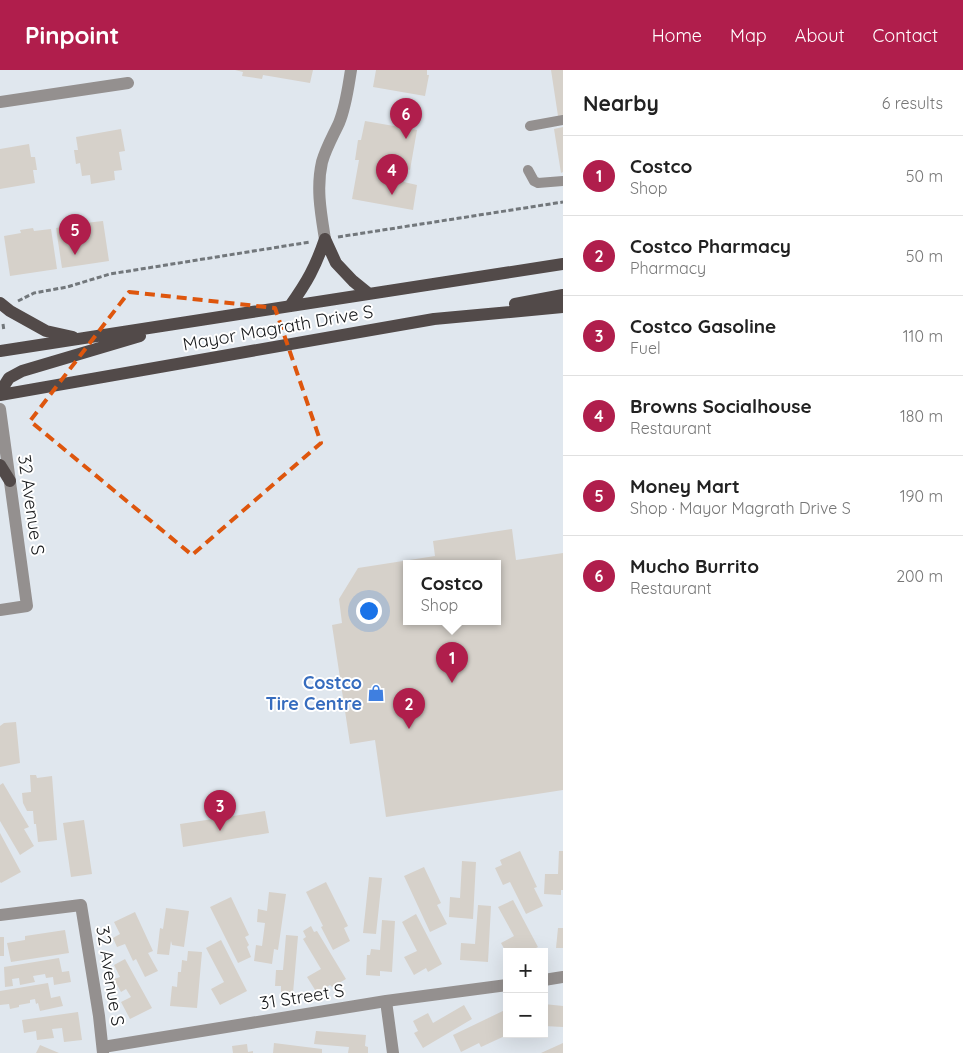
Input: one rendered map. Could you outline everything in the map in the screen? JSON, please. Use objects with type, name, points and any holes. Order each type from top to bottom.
[{"type":"main road","points":[[325,239],[336,263],[369,294]]},
{"type":"main road","points":[[290,306],[308,280],[325,239]]},
{"type":"main road","name":"Mayor Magrath Drive S","points":[[0,350],[563,264]]},
{"type":"main road","points":[[434,319],[563,295]]},
{"type":"main road","points":[[5,307],[46,331],[80,338]]},
{"type":"main road","name":"Mayor Magrath Drive S","points":[[0,393],[434,319],[563,307]]},
{"type":"main road","points":[[0,393],[8,378],[22,371],[186,322]]},
{"type":"main road","points":[[0,465],[10,481]]},
{"type":"street","points":[[325,239],[319,205],[319,182],[326,150],[339,122],[345,102],[351,70]]},
{"type":"street","points":[[0,102],[128,82]]},
{"type":"street","name":"32 Avenue S","points":[[0,409],[27,606],[0,610]]},
{"type":"street","name":"32 Avenue S","points":[[0,914],[81,905],[103,1050]]},
{"type":"street","points":[[548,979],[563,977]]},
{"type":"street","name":"31 Street S","points":[[103,1050],[386,1001],[503,986]]},
{"type":"street","points":[[386,1001],[393,1053]]},
{"type":"lane","points":[[530,126],[563,120]]},
{"type":"lane","points":[[528,170],[534,181],[538,183],[563,181]]},
{"type":"path","points":[[4,331],[1,324],[5,307],[34,293],[67,287],[110,274],[563,202]]},
{"type":"highlighted area","points":[[129,292],[275,308],[321,443],[192,555],[30,421]]},
{"type":"building","points":[[235,70],[313,70],[310,83],[263,75],[262,79],[242,76],[243,72]]},
{"type":"building","points":[[376,70],[427,70],[427,75],[429,75],[425,96],[373,87]]},
{"type":"building","points":[[551,70],[563,70],[563,115],[558,116]]},
{"type":"building","points":[[365,121],[417,130],[410,170],[407,169],[404,182],[417,185],[413,210],[352,199],[359,160],[355,160],[358,140],[361,140]]},
{"type":"building","points":[[563,127],[563,172],[561,173],[554,129]]},
{"type":"building","points":[[121,129],[125,151],[119,152],[122,170],[114,171],[115,180],[91,184],[90,175],[82,176],[80,163],[76,164],[74,150],[78,150],[76,137]]},
{"type":"building","points":[[29,144],[31,157],[35,157],[37,170],[33,170],[35,183],[0,189],[0,149]]},
{"type":"building","points":[[85,220],[85,223],[103,221],[109,261],[62,268],[56,228],[73,225],[72,222]]},
{"type":"building","points":[[33,228],[34,231],[51,229],[57,269],[10,276],[4,236],[21,233],[20,230]]},
{"type":"building","points":[[512,529],[516,560],[563,553],[563,790],[386,817],[375,740],[350,744],[332,625],[342,623],[339,599],[358,568],[403,561],[403,625],[501,625],[501,560],[409,560],[435,556],[433,541]]},
{"type":"building","points":[[16,722],[20,763],[0,767],[0,726],[4,723]]},
{"type":"building","points":[[30,775],[36,775],[37,778],[52,776],[57,840],[38,842],[33,811],[27,811],[23,803],[22,793],[31,792]]},
{"type":"building","points":[[3,783],[29,827],[24,829],[34,846],[20,855],[0,821],[0,785]]},
{"type":"building","points":[[265,811],[269,833],[183,847],[180,824]]},
{"type":"building","points":[[84,820],[92,874],[71,877],[63,823]]},
{"type":"building","points":[[0,833],[21,872],[1,883],[0,882]]},
{"type":"building","points":[[520,851],[537,887],[534,888],[543,906],[526,914],[510,882],[503,885],[495,868],[502,865],[500,860]]},
{"type":"building","points":[[559,851],[563,851],[563,890],[561,890],[561,895],[544,894],[545,874],[558,874]]},
{"type":"building","points":[[462,861],[476,862],[473,919],[449,917],[450,897],[460,898]]},
{"type":"building","points":[[424,867],[441,903],[437,905],[447,924],[430,932],[404,876]]},
{"type":"building","points":[[369,877],[382,878],[376,934],[363,933]]},
{"type":"building","points":[[326,882],[348,926],[344,928],[350,941],[333,950],[306,892]]},
{"type":"building","points":[[269,892],[286,894],[278,950],[274,949],[272,964],[254,961],[256,945],[262,946],[265,923],[257,922],[258,909],[267,911]]},
{"type":"building","points":[[231,897],[249,935],[245,937],[249,945],[247,947],[251,957],[238,963],[210,907]]},
{"type":"building","points":[[513,900],[538,947],[504,948],[501,943],[514,936],[498,907]]},
{"type":"building","points":[[478,905],[491,906],[488,962],[460,960],[461,943],[475,944]]},
{"type":"building","points":[[166,908],[189,911],[184,947],[172,945],[171,941],[169,955],[157,954],[160,928],[163,929]]},
{"type":"building","points":[[135,912],[153,951],[148,953],[158,971],[145,977],[136,959],[133,961],[125,944],[117,947],[113,938],[120,934],[114,922]]},
{"type":"building","points":[[416,914],[442,964],[428,972],[426,968],[414,975],[404,957],[417,951],[402,922]]},
{"type":"building","points":[[382,920],[395,921],[392,972],[380,971],[380,976],[366,975],[367,955],[370,955],[371,949],[380,950]]},
{"type":"building","points":[[311,926],[314,932],[317,931],[346,979],[332,987],[330,985],[317,993],[307,977],[321,969],[303,939],[306,937],[303,931]]},
{"type":"building","points":[[558,928],[563,928],[563,948],[556,948]]},
{"type":"building","points":[[65,930],[69,953],[11,962],[7,943],[25,940],[25,936]]},
{"type":"building","points":[[286,935],[298,936],[293,993],[281,992],[281,986],[275,986],[276,970],[283,970]]},
{"type":"building","points":[[0,937],[4,937],[4,956],[0,956]]},
{"type":"building","points":[[221,940],[247,991],[220,1005],[211,989],[224,982],[206,948]]},
{"type":"building","points":[[188,951],[202,952],[197,1008],[170,1006],[172,986],[177,987],[178,972],[181,972],[182,960],[187,961]]},
{"type":"building","points":[[59,958],[62,972],[69,971],[71,982],[54,985],[53,977],[46,978],[45,974],[33,976],[35,982],[20,985],[19,978],[12,979],[13,986],[5,987],[4,967]]},
{"type":"building","points":[[125,959],[152,1008],[130,1019],[121,1002],[131,997],[126,989],[121,992],[114,979],[120,977],[114,965]]},
{"type":"building","points":[[48,983],[51,998],[60,996],[63,1006],[40,1011],[35,999],[30,1000],[30,1003],[10,1009],[9,1004],[0,1005],[0,991]]},
{"type":"building","points":[[548,1004],[563,1006],[563,1027],[548,1026]]},
{"type":"building","points":[[464,1005],[472,1019],[423,1048],[414,1033],[418,1031],[413,1021],[428,1013],[433,1023]]},
{"type":"building","points":[[503,1011],[503,1037],[481,1047],[479,1043],[461,1052],[453,1035]]},
{"type":"building","points":[[78,1012],[82,1040],[64,1042],[62,1028],[52,1029],[54,1038],[37,1040],[36,1031],[24,1033],[22,1020]]},
{"type":"building","points":[[316,1031],[366,1035],[365,1046],[368,1047],[368,1053],[348,1053],[349,1047],[314,1044]]},
{"type":"building","points":[[274,1043],[322,1049],[322,1053],[273,1053]]},
{"type":"building","points":[[563,1043],[563,1053],[541,1053]]},
{"type":"building","points":[[247,1044],[248,1052],[253,1051],[253,1053],[233,1053],[232,1046]]},
{"type":"building","points":[[40,1045],[59,1053],[36,1053]]},
{"type":"place","name":"Mucho Burrito","points":[[406,139]]},
{"type":"place","name":"Browns Socialhouse","points":[[392,195]]},
{"type":"place","name":"Money Mart","points":[[75,255]]},
{"type":"place","name":"Costco","points":[[452,683]]},
{"type":"place","name":"Costco Tire Centre","points":[[376,693]]},
{"type":"place","name":"Costco Pharmacy","points":[[409,729]]},
{"type":"place","name":"Costco Gasoline","points":[[220,831]]}]
